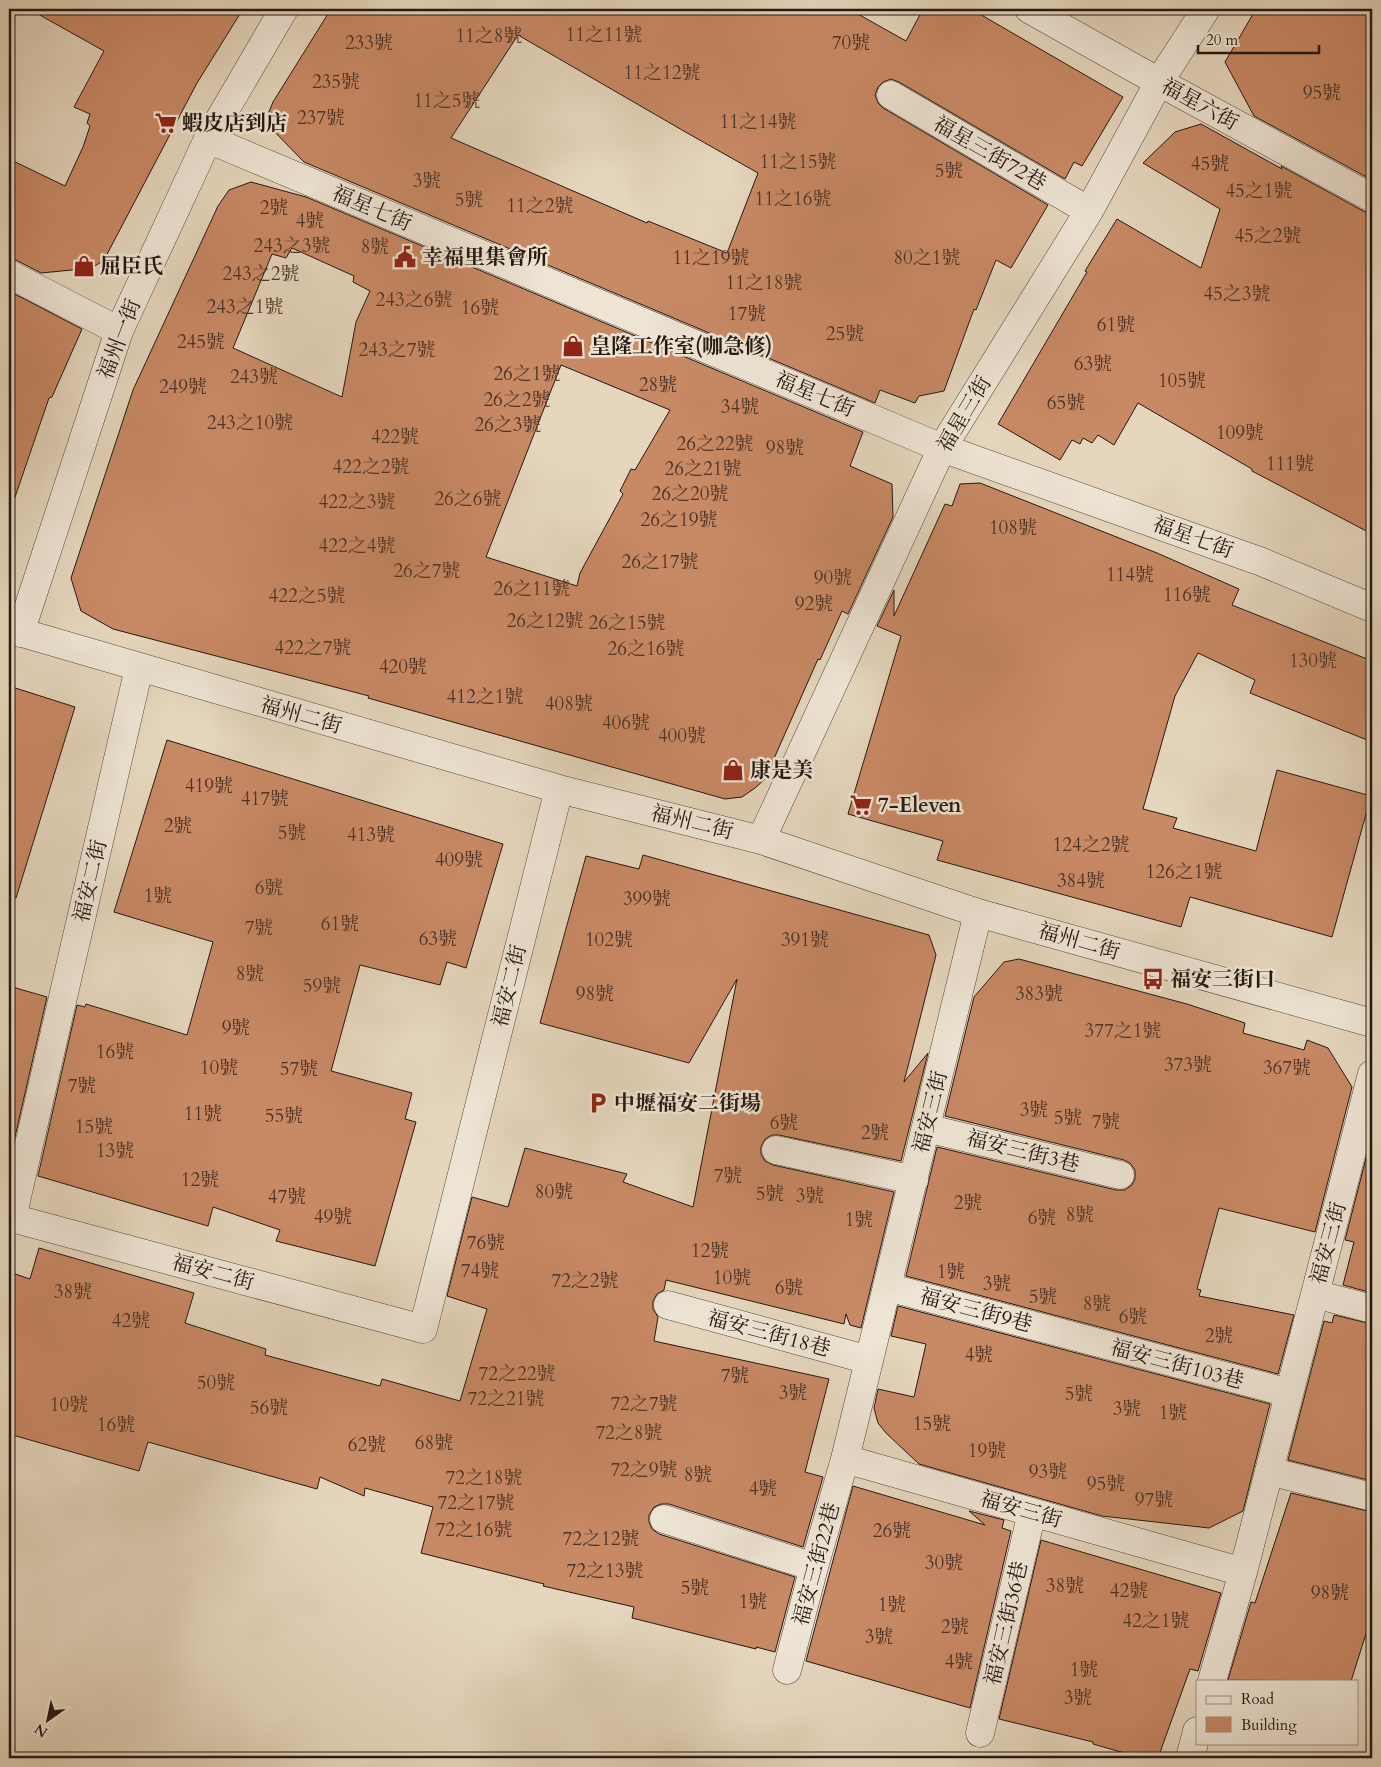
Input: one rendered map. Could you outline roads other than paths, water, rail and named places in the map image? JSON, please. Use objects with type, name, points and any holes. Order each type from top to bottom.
[{"type":"street","name":"福州一街","points":[[14,631],[119,331],[208,139],[284,9]]},
{"type":"street","name":"福星六街","points":[[1029,9],[1372,198]]},
{"type":"street","name":"福星三街","points":[[762,840],[942,448],[1089,211],[1159,82],[1206,9]]},
{"type":"street","name":"福星三街72巷","points":[[891,94],[1089,211]]},
{"type":"street","name":"福星七街","points":[[208,139],[942,448],[1262,562],[1372,608]]},
{"type":"street","points":[[9,274],[119,331]]},
{"type":"street","name":"福州二街","points":[[14,631],[559,789],[762,840],[978,913],[1372,1023]]},
{"type":"street","name":"福安二街","points":[[138,668],[12,1218],[422,1329],[559,789]]},
{"type":"street","name":"福安三街","points":[[978,913],[845,1459],[1243,1572],[1372,1074]]},
{"type":"street","name":"福安三街3巷","points":[[926,1128],[1120,1175]]},
{"type":"street","points":[[776,1150],[914,1180]]},
{"type":"street","name":"福安三街9巷","points":[[887,1287],[1065,1334]]},
{"type":"street","points":[[1315,1294],[1372,1309]]},
{"type":"street","name":"福安三街18巷","points":[[668,1305],[869,1360]]},
{"type":"street","name":"福安三街103巷","points":[[1065,1334],[1289,1393]]},
{"type":"street","name":"福安三街22巷","points":[[788,1670],[814,1567],[845,1459]]},
{"type":"street","points":[[1269,1471],[1372,1497]]},
{"type":"street","name":"福安三街36巷","points":[[980,1733],[1032,1512]]},
{"type":"street","points":[[664,1519],[814,1567]]},
{"type":"street","points":[[1212,1680],[1243,1572]]},
{"type":"street","points":[[1190,1758],[1196,1735]]},
{"type":"place","name":"蝦皮店到店","points":[[166,123]]},
{"type":"place","name":"幸福里集會所","points":[[405,257]]},
{"type":"place","name":"屈臣氏","points":[[84,266]]},
{"type":"place","name":"皇隆工作室(咖急修)","points":[[573,346]]},
{"type":"place","name":"康是美","points":[[733,770]]},
{"type":"place","name":"7-Eleven","points":[[861,805]]},
{"type":"place","name":"福安三街口","points":[[1153,979]]},
{"type":"place","name":"中壢福安二街場","points":[[598,1103]]}]
